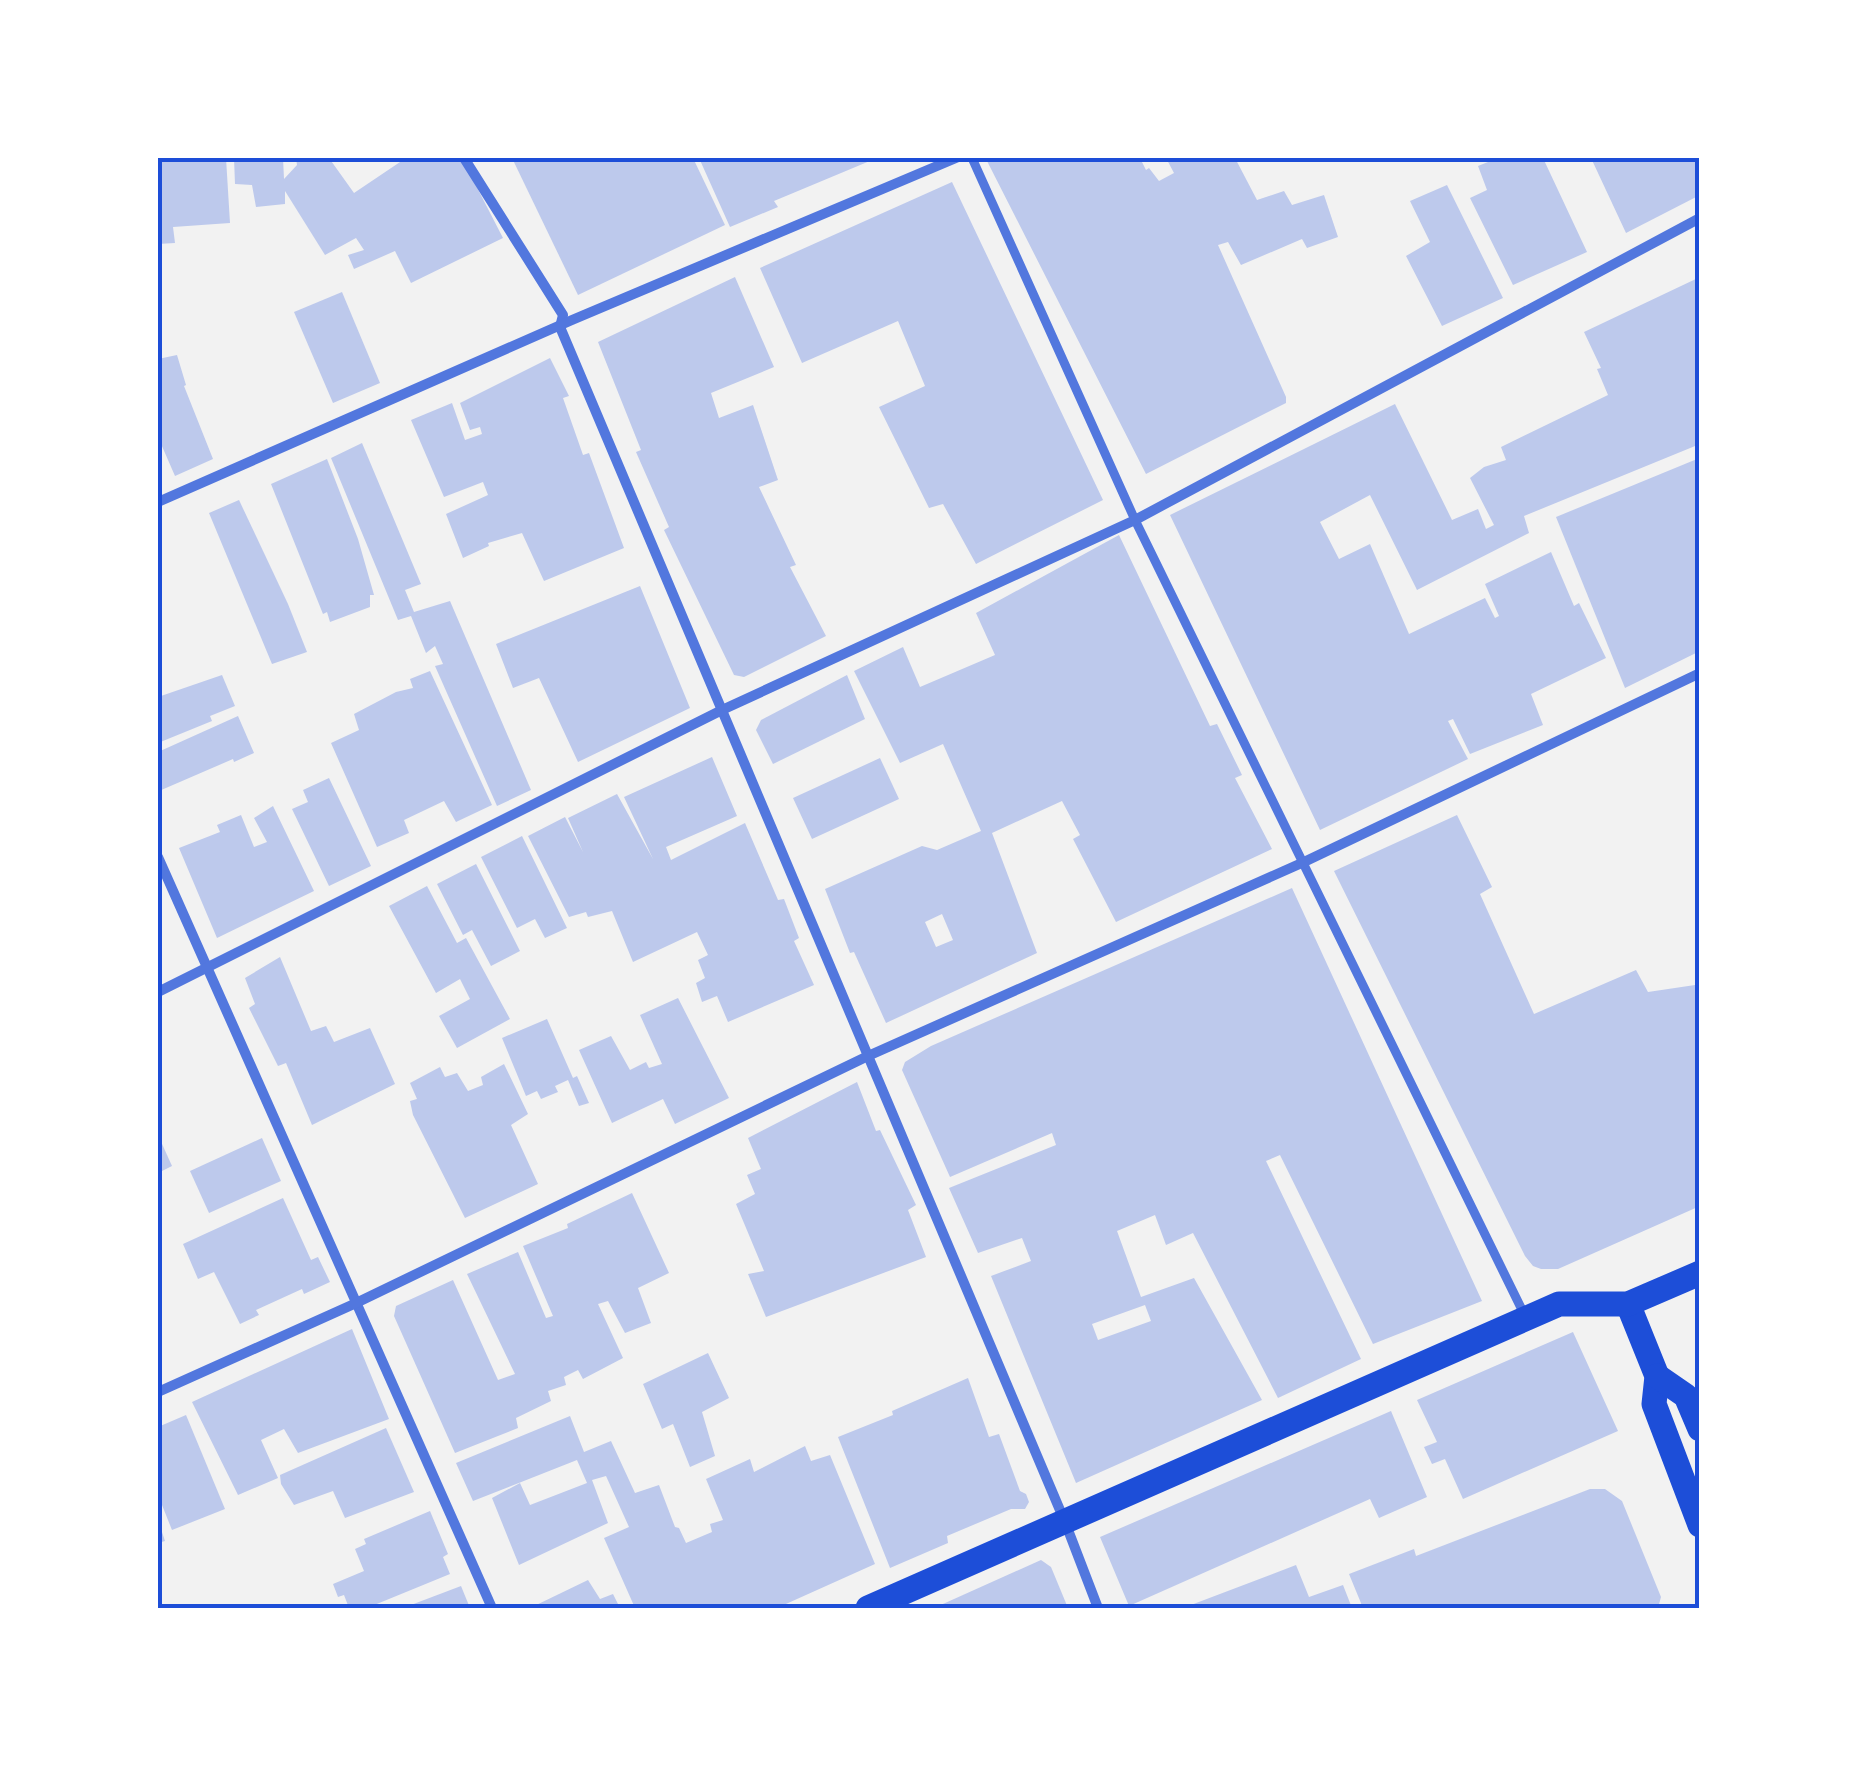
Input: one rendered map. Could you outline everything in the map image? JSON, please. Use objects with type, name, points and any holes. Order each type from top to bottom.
[{"type":"main road","points":[[868,1608],[1559,1304],[1628,1304],[1700,1273]]},
{"type":"main road","points":[[1628,1304],[1657,1376],[1654,1404],[1700,1525]]},
{"type":"main road","points":[[1657,1376],[1686,1396],[1700,1428]]},
{"type":"street","points":[[464,158],[563,315],[560,327],[1098,1608]]},
{"type":"street","points":[[158,502],[956,158]]},
{"type":"street","points":[[972,158],[1135,520],[1526,1319]]},
{"type":"street","points":[[158,992],[722,710],[1135,520],[1700,218]]},
{"type":"street","points":[[158,1392],[354,1304],[868,1056],[1304,862],[1700,673]]},
{"type":"street","points":[[158,857],[492,1608]]},
{"type":"building","points":[[158,158],[226,158],[230,223],[173,227],[175,243],[158,244]]},
{"type":"building","points":[[234,158],[283,158],[284,179],[297,165],[296,158],[329,158],[354,193],[406,158],[458,158],[503,238],[411,283],[395,251],[354,269],[348,255],[364,250],[356,238],[325,255],[285,191],[285,204],[256,207],[252,185],[235,184]]},
{"type":"building","points":[[512,158],[693,158],[725,225],[578,295]]},
{"type":"building","points":[[699,158],[877,158],[774,201],[778,207],[730,227]]},
{"type":"building","points":[[1140,158],[1146,170],[1149,168],[1159,181],[1174,173],[1166,158],[1235,158],[1257,200],[1284,191],[1292,205],[1324,195],[1338,237],[1307,248],[1302,239],[1241,265],[1228,242],[1218,245],[1286,403],[1146,474],[987,161]]},
{"type":"building","points":[[1498,158],[1543,158],[1587,252],[1513,285],[1470,198],[1487,190],[1478,166]]},
{"type":"building","points":[[1591,158],[1700,158],[1700,195],[1626,233]]},
{"type":"building","points":[[952,182],[1103,500],[976,564],[943,504],[929,508],[879,407],[925,386],[898,321],[802,363],[760,268]]},
{"type":"building","points":[[1447,185],[1503,298],[1442,326],[1406,256],[1430,242],[1410,201]]},
{"type":"building","points":[[735,277],[774,367],[711,393],[719,418],[753,405],[778,480],[759,487],[796,565],[790,567],[826,636],[744,677],[734,675],[664,530],[669,527],[636,452],[641,450],[598,342]]},
{"type":"building","points":[[1700,277],[1700,444],[1524,516],[1529,533],[1417,590],[1370,495],[1320,522],[1339,559],[1370,544],[1409,634],[1485,598],[1495,618],[1499,616],[1485,584],[1551,552],[1574,606],[1579,603],[1606,658],[1531,694],[1543,725],[1470,754],[1453,719],[1448,721],[1468,759],[1320,830],[1170,515],[1395,404],[1452,520],[1478,509],[1486,529],[1494,525],[1470,478],[1484,467],[1506,460],[1501,447],[1608,395],[1597,369],[1601,368],[1584,332]]},
{"type":"building","points":[[342,292],[380,383],[333,403],[294,312]]},
{"type":"building","points":[[177,355],[184,386],[213,459],[175,476],[158,437],[158,359]]},
{"type":"building","points":[[550,358],[569,396],[563,398],[583,455],[589,453],[624,548],[544,581],[522,533],[488,543],[489,546],[463,558],[446,514],[488,495],[483,482],[444,497],[411,420],[452,403],[465,440],[482,434],[480,427],[470,430],[460,403]]},
{"type":"building","points":[[362,443],[421,584],[405,590],[414,612],[450,601],[531,790],[497,806],[435,666],[443,664],[435,646],[426,653],[411,616],[398,620],[331,458]]},
{"type":"building","points":[[327,459],[358,539],[374,595],[370,595],[370,607],[330,622],[327,612],[323,614],[271,484]]},
{"type":"building","points":[[1697,459],[1700,651],[1625,688],[1556,517]]},
{"type":"building","points":[[239,500],[307,652],[272,664],[209,513]]},
{"type":"building","points":[[1119,535],[1210,726],[1217,724],[1242,775],[1235,778],[1272,849],[1116,922],[1073,839],[1080,835],[1062,801],[992,833],[1037,953],[886,1023],[854,952],[850,953],[825,889],[922,846],[937,850],[981,831],[943,744],[900,763],[854,671],[903,647],[920,687],[995,655],[976,613]],"holes":[[[942,914],[953,940],[936,947],[925,922]]]},
{"type":"building","points":[[640,586],[690,708],[578,762],[539,678],[513,688],[496,644]]},
{"type":"building","points":[[430,671],[492,805],[456,822],[444,801],[404,820],[409,833],[377,847],[331,743],[359,730],[354,714],[396,692],[413,688],[410,679]]},
{"type":"building","points":[[222,675],[235,706],[210,716],[212,721],[158,743],[158,697]]},
{"type":"building","points":[[847,675],[865,719],[773,764],[756,730],[761,720]]},
{"type":"building","points":[[238,716],[254,753],[159,791],[158,752]]},
{"type":"building","points":[[712,757],[737,816],[666,847],[671,860],[745,823],[778,900],[784,899],[799,938],[794,941],[814,985],[728,1022],[717,996],[702,1002],[696,983],[705,978],[698,960],[708,955],[697,932],[633,962],[612,911],[569,917],[528,836],[565,817],[583,852],[568,818],[617,794],[653,859],[624,797]]},
{"type":"building","points":[[880,758],[899,799],[812,839],[793,798]]},
{"type":"building","points":[[329,778],[371,866],[329,886],[292,809],[308,802],[303,790]]},
{"type":"building","points":[[273,806],[314,891],[217,938],[179,848],[220,832],[217,825],[241,815],[254,847],[267,842],[254,818]]},
{"type":"building","points":[[1457,815],[1492,887],[1480,894],[1534,1014],[1636,970],[1648,992],[1695,985],[1700,994],[1700,1206],[1558,1269],[1533,1266],[1525,1256],[1334,871]]},
{"type":"building","points":[[522,836],[567,928],[545,938],[535,919],[517,928],[481,857]]},
{"type":"building","points":[[476,864],[520,951],[491,966],[472,930],[463,935],[437,884]]},
{"type":"building","points":[[427,886],[457,943],[466,938],[510,1019],[457,1048],[439,1016],[470,999],[460,979],[436,993],[389,906]]},
{"type":"building","points":[[1292,888],[1482,1301],[1373,1344],[1280,1155],[1266,1161],[1361,1359],[1278,1398],[1193,1233],[1166,1245],[1155,1215],[1117,1231],[1141,1297],[1194,1278],[1262,1400],[1076,1483],[991,1276],[1031,1261],[1022,1238],[978,1253],[949,1188],[1056,1145],[1052,1133],[950,1177],[902,1070],[905,1062],[931,1046]],"holes":[[[1145,1305],[1151,1321],[1098,1340],[1092,1324]]]},
{"type":"building","points":[[280,957],[311,1031],[326,1026],[334,1042],[370,1028],[395,1084],[312,1125],[286,1063],[278,1066],[249,1008],[255,1004],[245,978]]},
{"type":"building","points":[[678,998],[729,1098],[675,1124],[663,1099],[612,1123],[579,1050],[611,1036],[630,1070],[646,1062],[649,1068],[662,1064],[640,1015]]},
{"type":"building","points":[[547,1019],[573,1078],[577,1076],[589,1103],[579,1106],[568,1080],[555,1086],[558,1092],[541,1099],[537,1091],[526,1096],[502,1038]]},
{"type":"building","points":[[504,1064],[528,1114],[511,1125],[538,1184],[465,1218],[413,1115],[410,1101],[417,1099],[410,1083],[440,1067],[445,1077],[457,1073],[468,1091],[483,1085],[481,1077]]},
{"type":"building","points":[[857,1082],[876,1131],[880,1130],[916,1205],[908,1210],[926,1257],[766,1317],[748,1274],[764,1271],[736,1204],[755,1194],[747,1175],[761,1169],[748,1138]]},
{"type":"building","points":[[158,1135],[172,1166],[158,1173]]},
{"type":"building","points":[[262,1138],[281,1181],[209,1213],[190,1171]]},
{"type":"building","points":[[632,1193],[669,1273],[638,1288],[651,1323],[625,1333],[608,1301],[598,1304],[623,1358],[583,1379],[578,1370],[564,1377],[566,1385],[548,1391],[551,1401],[516,1418],[518,1428],[455,1453],[394,1316],[396,1306],[453,1280],[498,1380],[515,1374],[467,1274],[518,1252],[546,1318],[553,1316],[523,1246],[568,1228],[567,1224]]},
{"type":"building","points":[[283,1198],[311,1260],[318,1257],[330,1282],[304,1294],[302,1289],[256,1310],[259,1315],[240,1324],[214,1272],[198,1279],[183,1244]]},
{"type":"building","points":[[352,1329],[389,1419],[298,1453],[284,1429],[261,1440],[278,1478],[238,1495],[192,1402]]},
{"type":"building","points":[[1573,1332],[1618,1431],[1463,1499],[1445,1459],[1432,1464],[1424,1447],[1437,1442],[1417,1400]]},
{"type":"building","points":[[708,1353],[729,1398],[702,1412],[715,1456],[690,1467],[673,1424],[662,1429],[643,1384]]},
{"type":"building","points":[[968,1378],[989,1437],[999,1434],[1020,1491],[1029,1502],[1025,1509],[1011,1509],[947,1536],[948,1543],[890,1568],[838,1437]]},
{"type":"building","points":[[1391,1411],[1427,1497],[1379,1518],[1370,1499],[1129,1606],[1100,1537]]},
{"type":"building","points":[[186,1415],[225,1509],[172,1530],[158,1495],[158,1427]]},
{"type":"building","points":[[570,1416],[584,1452],[611,1441],[635,1493],[659,1485],[675,1527],[686,1543],[712,1532],[710,1524],[723,1520],[706,1479],[750,1459],[754,1472],[805,1446],[811,1461],[830,1455],[875,1564],[777,1608],[635,1608],[604,1538],[629,1527],[606,1476],[592,1480],[608,1523],[519,1565],[492,1498],[520,1483],[530,1505],[587,1483],[577,1460],[473,1501],[456,1463]]},
{"type":"building","points":[[386,1428],[414,1492],[345,1518],[333,1491],[294,1505],[280,1475]]},
{"type":"building","points":[[1590,1489],[1605,1489],[1622,1501],[1661,1597],[1658,1608],[1363,1608],[1349,1574],[1414,1549],[1416,1556]]},
{"type":"building","points":[[430,1511],[448,1554],[443,1557],[450,1574],[367,1608],[349,1608],[344,1595],[338,1597],[333,1584],[364,1571],[355,1549],[366,1544],[364,1539]]},
{"type":"building","points":[[158,1520],[165,1541],[158,1543]]},
{"type":"building","points":[[1041,1560],[1051,1567],[1068,1608],[934,1608]]},
{"type":"building","points":[[1296,1565],[1309,1597],[1343,1585],[1352,1608],[1183,1608]]},
{"type":"building","points":[[588,1580],[600,1599],[613,1594],[620,1608],[530,1608]]},
{"type":"building","points":[[461,1586],[470,1608],[403,1608]]}]
